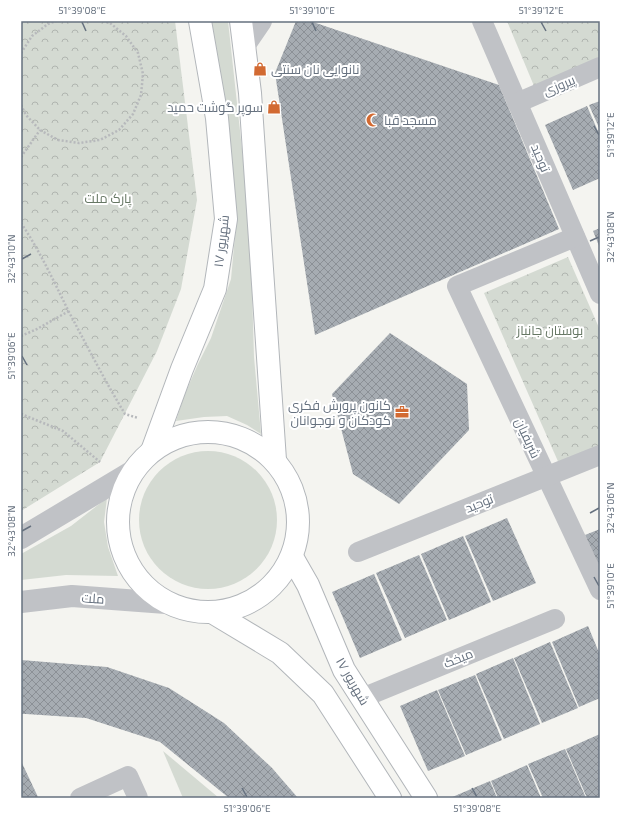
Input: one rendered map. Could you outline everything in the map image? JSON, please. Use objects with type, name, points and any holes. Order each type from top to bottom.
[{"type":"main road","name":"۱۷ شهریور","points":[[152,451],[182,369],[214,289],[226,219],[217,118],[200,21]]},
{"type":"main road","points":[[241,21],[250,93],[275,460]]},
{"type":"main road","points":[[202,432],[228,434],[254,443],[275,460],[289,481],[298,506],[298,532],[292,557],[278,579],[260,596],[237,608],[212,612],[188,611],[166,603],[145,588],[129,568],[120,545],[117,519],[121,495],[132,471],[152,451],[175,437],[202,432]]},
{"type":"main road","name":"۱۷ شهریور","points":[[292,557],[308,585],[344,670],[426,798]]},
{"type":"main road","points":[[212,612],[280,653],[324,694],[390,798]]},
{"type":"street","points":[[244,46],[261,21]]},
{"type":"street","name":"توحید","points":[[482,21],[600,294]]},
{"type":"street","name":"پیروزی","points":[[518,103],[600,67]]},
{"type":"street","name":"شریفیان","points":[[575,237],[457,286],[600,590]]},
{"type":"street","name":"توحید","points":[[358,552],[600,455]]},
{"type":"street","points":[[21,538],[132,471]]},
{"type":"street","name":"ملت","points":[[21,602],[72,596],[166,603]]},
{"type":"street","name":"میخک","points":[[362,698],[554,619]]},
{"type":"street","points":[[80,798],[128,776],[138,798]]},
{"type":"path","points":[[21,53],[32,36],[48,22],[56,21]]},
{"type":"path","points":[[21,107],[26,115],[40,130],[58,140],[79,143],[100,140],[119,130],[133,114],[141,95],[143,74],[138,54],[126,36],[110,23],[103,21]]},
{"type":"path","points":[[21,157],[40,130]]},
{"type":"path","points":[[21,223],[38,251],[125,414]]},
{"type":"path","points":[[21,336],[69,311]]},
{"type":"path","points":[[21,414],[63,431],[100,462]]},
{"type":"green space","name":"پارک ملت","points":[[21,21],[175,21],[197,200],[181,289],[157,351],[100,462],[21,511]]},
{"type":"green space","points":[[211,21],[228,21],[250,222],[254,357],[261,434],[247,425],[227,416],[204,417],[176,421],[184,396],[211,338],[231,279],[236,225]]},
{"type":"green space","points":[[507,21],[600,21],[600,57],[534,86]]},
{"type":"green space","name":"بوستان جانباز","points":[[568,257],[600,330],[600,449],[560,466],[484,293]]},
{"type":"green space","points":[[201,451],[215,451],[234,456],[257,471],[272,494],[276,507],[276,533],[272,546],[257,569],[234,584],[215,589],[201,589],[182,584],[159,569],[144,546],[139,527],[139,513],[144,494],[159,471],[182,456]]},
{"type":"green space","points":[[107,498],[104,522],[108,547],[118,576],[66,575],[21,580],[21,554],[71,526]]},
{"type":"green space","points":[[163,751],[219,798],[183,798]]},
{"type":"building","name":"مسجد قبا","points":[[296,21],[310,21],[499,85],[559,229],[315,335],[275,73]]},
{"type":"building","points":[[600,101],[600,130],[589,105]]},
{"type":"building","points":[[587,106],[600,136],[600,178],[573,190],[545,125]]},
{"type":"building","points":[[600,228],[600,248],[593,231]]},
{"type":"building","name":"کانون پرورش فکری کودکان و نوجوانان","points":[[390,333],[467,384],[469,430],[399,504],[353,474],[332,394]]},
{"type":"building","points":[[507,518],[536,583],[493,601],[465,536]]},
{"type":"building","points":[[600,529],[600,571],[585,535]]},
{"type":"building","points":[[463,536],[491,602],[449,620],[421,554]]},
{"type":"building","points":[[419,555],[447,620],[405,638],[376,573]]},
{"type":"building","points":[[374,574],[402,640],[360,658],[332,592]]},
{"type":"building","points":[[588,626],[600,655],[600,698],[579,707],[552,642]]},
{"type":"building","points":[[550,642],[578,708],[542,723],[514,658]]},
{"type":"building","points":[[513,658],[540,724],[504,739],[476,674]]},
{"type":"building","points":[[21,660],[107,667],[169,688],[224,723],[272,768],[298,798],[229,798],[160,742],[86,718],[21,714]]},
{"type":"building","points":[[475,675],[502,740],[466,755],[438,690]]},
{"type":"building","points":[[437,690],[465,756],[428,771],[400,706]]},
{"type":"building","points":[[600,734],[600,798],[587,798],[566,749]]},
{"type":"building","points":[[565,749],[586,798],[543,798],[528,764]]},
{"type":"building","points":[[21,761],[38,797],[36,798],[21,798]]},
{"type":"building","points":[[527,765],[541,798],[498,798],[491,781]]},
{"type":"building","points":[[490,781],[497,798],[450,798]]},
{"type":"place","name":"نانوایی نان سنتی","points":[[260,69]]},
{"type":"place","name":"سوپر گوشت حمید","points":[[274,107]]},
{"type":"place","name":"مسجد قبا","points":[[373,120]]},
{"type":"place","name":"کانون پرورش فکری کودکان و نوجوانان","points":[[402,412]]}]
